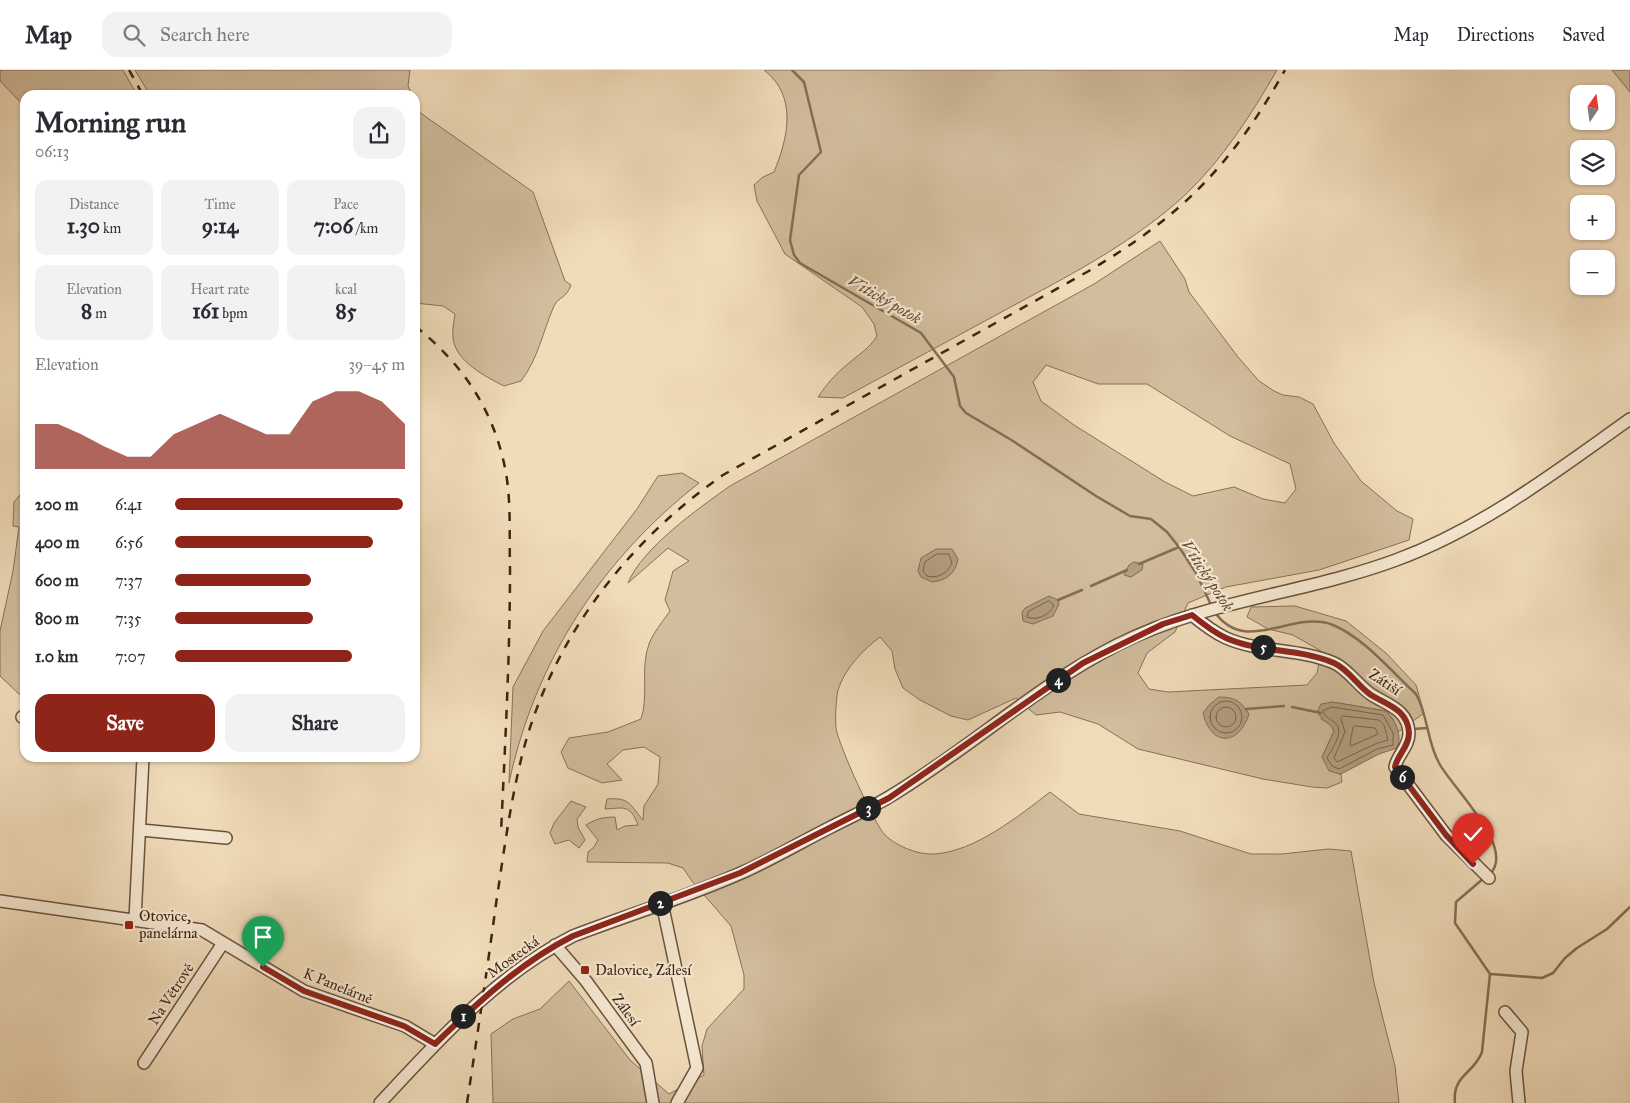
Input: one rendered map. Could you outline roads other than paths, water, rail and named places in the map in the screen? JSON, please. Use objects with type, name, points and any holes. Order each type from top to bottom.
[{"type":"street","name":"Mostecká","points":[[380,1103],[435,1044],[482,998],[555,945],[573,936],[740,873],[889,798],[1083,663],[1163,624],[1356,574],[1398,560],[1447,538],[1522,496],[1630,419]]},
{"type":"street","name":"Zátiší","points":[[1192,615],[1209,629],[1228,639],[1297,652],[1336,664],[1372,695],[1395,707],[1401,713],[1409,732],[1408,740],[1396,759],[1395,767],[1446,835],[1487,876]]},
{"type":"street","points":[[135,919],[141,830],[143,762]]},
{"type":"street","points":[[141,830],[226,838]]},
{"type":"street","name":"K Panelárně","points":[[0,902],[135,919],[202,930],[304,991],[404,1026],[435,1044]]},
{"type":"street","points":[[662,903],[697,1068],[677,1103]]},
{"type":"street","name":"Na Větrově","points":[[144,1063],[223,942]]},
{"type":"street","name":"Zálesí","points":[[555,945],[586,981],[646,1063],[653,1103]]},
{"type":"street","points":[[1505,1012],[1522,1032],[1516,1071],[1519,1103]]},
{"type":"water","points":[[936,549],[952,549],[958,559],[953,572],[942,580],[932,582],[921,577],[918,571],[921,558]]},
{"type":"water","points":[[1134,562],[1143,564],[1142,570],[1131,577],[1124,575],[1129,565]]},
{"type":"water","points":[[1049,596],[1058,600],[1059,604],[1053,616],[1033,624],[1023,621],[1022,612],[1025,608]]},
{"type":"water","points":[[1219,697],[1237,701],[1249,714],[1239,732],[1232,737],[1218,737],[1207,724],[1203,713]]},
{"type":"water","points":[[1332,702],[1386,711],[1399,733],[1397,748],[1379,754],[1341,774],[1329,771],[1322,757],[1334,731],[1320,717],[1318,710],[1321,704]]},
{"type":"waterway","name":"Vitický potok","points":[[792,70],[804,82],[821,152],[799,175],[790,240],[794,255],[800,263],[921,333],[954,377],[960,406],[966,413],[1013,441],[1096,496],[1130,516],[1151,519],[1167,532],[1196,573],[1212,607]]},
{"type":"waterway","points":[[1139,564],[1179,547]]},
{"type":"waterway","points":[[1091,586],[1127,570]]},
{"type":"waterway","points":[[1058,600],[1082,590]]},
{"type":"waterway","name":"Vitický potok","points":[[1214,611],[1226,624],[1240,630],[1254,631],[1317,622],[1333,625],[1366,646],[1387,666],[1416,694],[1439,763],[1480,819],[1489,835],[1495,850],[1496,864],[1489,875]]},
{"type":"waterway","points":[[1246,709],[1284,706]]},
{"type":"waterway","points":[[1292,707],[1321,713]]},
{"type":"waterway","points":[[1413,729],[1427,728]]},
{"type":"waterway","name":"Vitický potok","points":[[1455,1103],[1455,1094],[1460,1080],[1474,1065],[1482,1052],[1490,974],[1455,923],[1456,902],[1484,878]]},
{"type":"waterway","points":[[1491,974],[1542,978],[1553,973],[1565,958],[1607,929],[1630,907]]},
{"type":"railway","points":[[129,70],[140,90]]},
{"type":"railway","points":[[467,1103],[508,824],[525,744],[539,703],[556,664],[577,627],[601,592],[627,560],[657,529],[723,475],[1087,272],[1150,230],[1177,209],[1224,161],[1245,134],[1285,70]]},
{"type":"railway","points":[[420,330],[445,354],[471,385],[490,420],[506,472],[510,513],[510,601],[501,833]]},
{"type":"place","name":"Otovice, panelárna","points":[[129,925]]},
{"type":"place","name":"Dalovice, Zálesí","points":[[585,970]]}]
